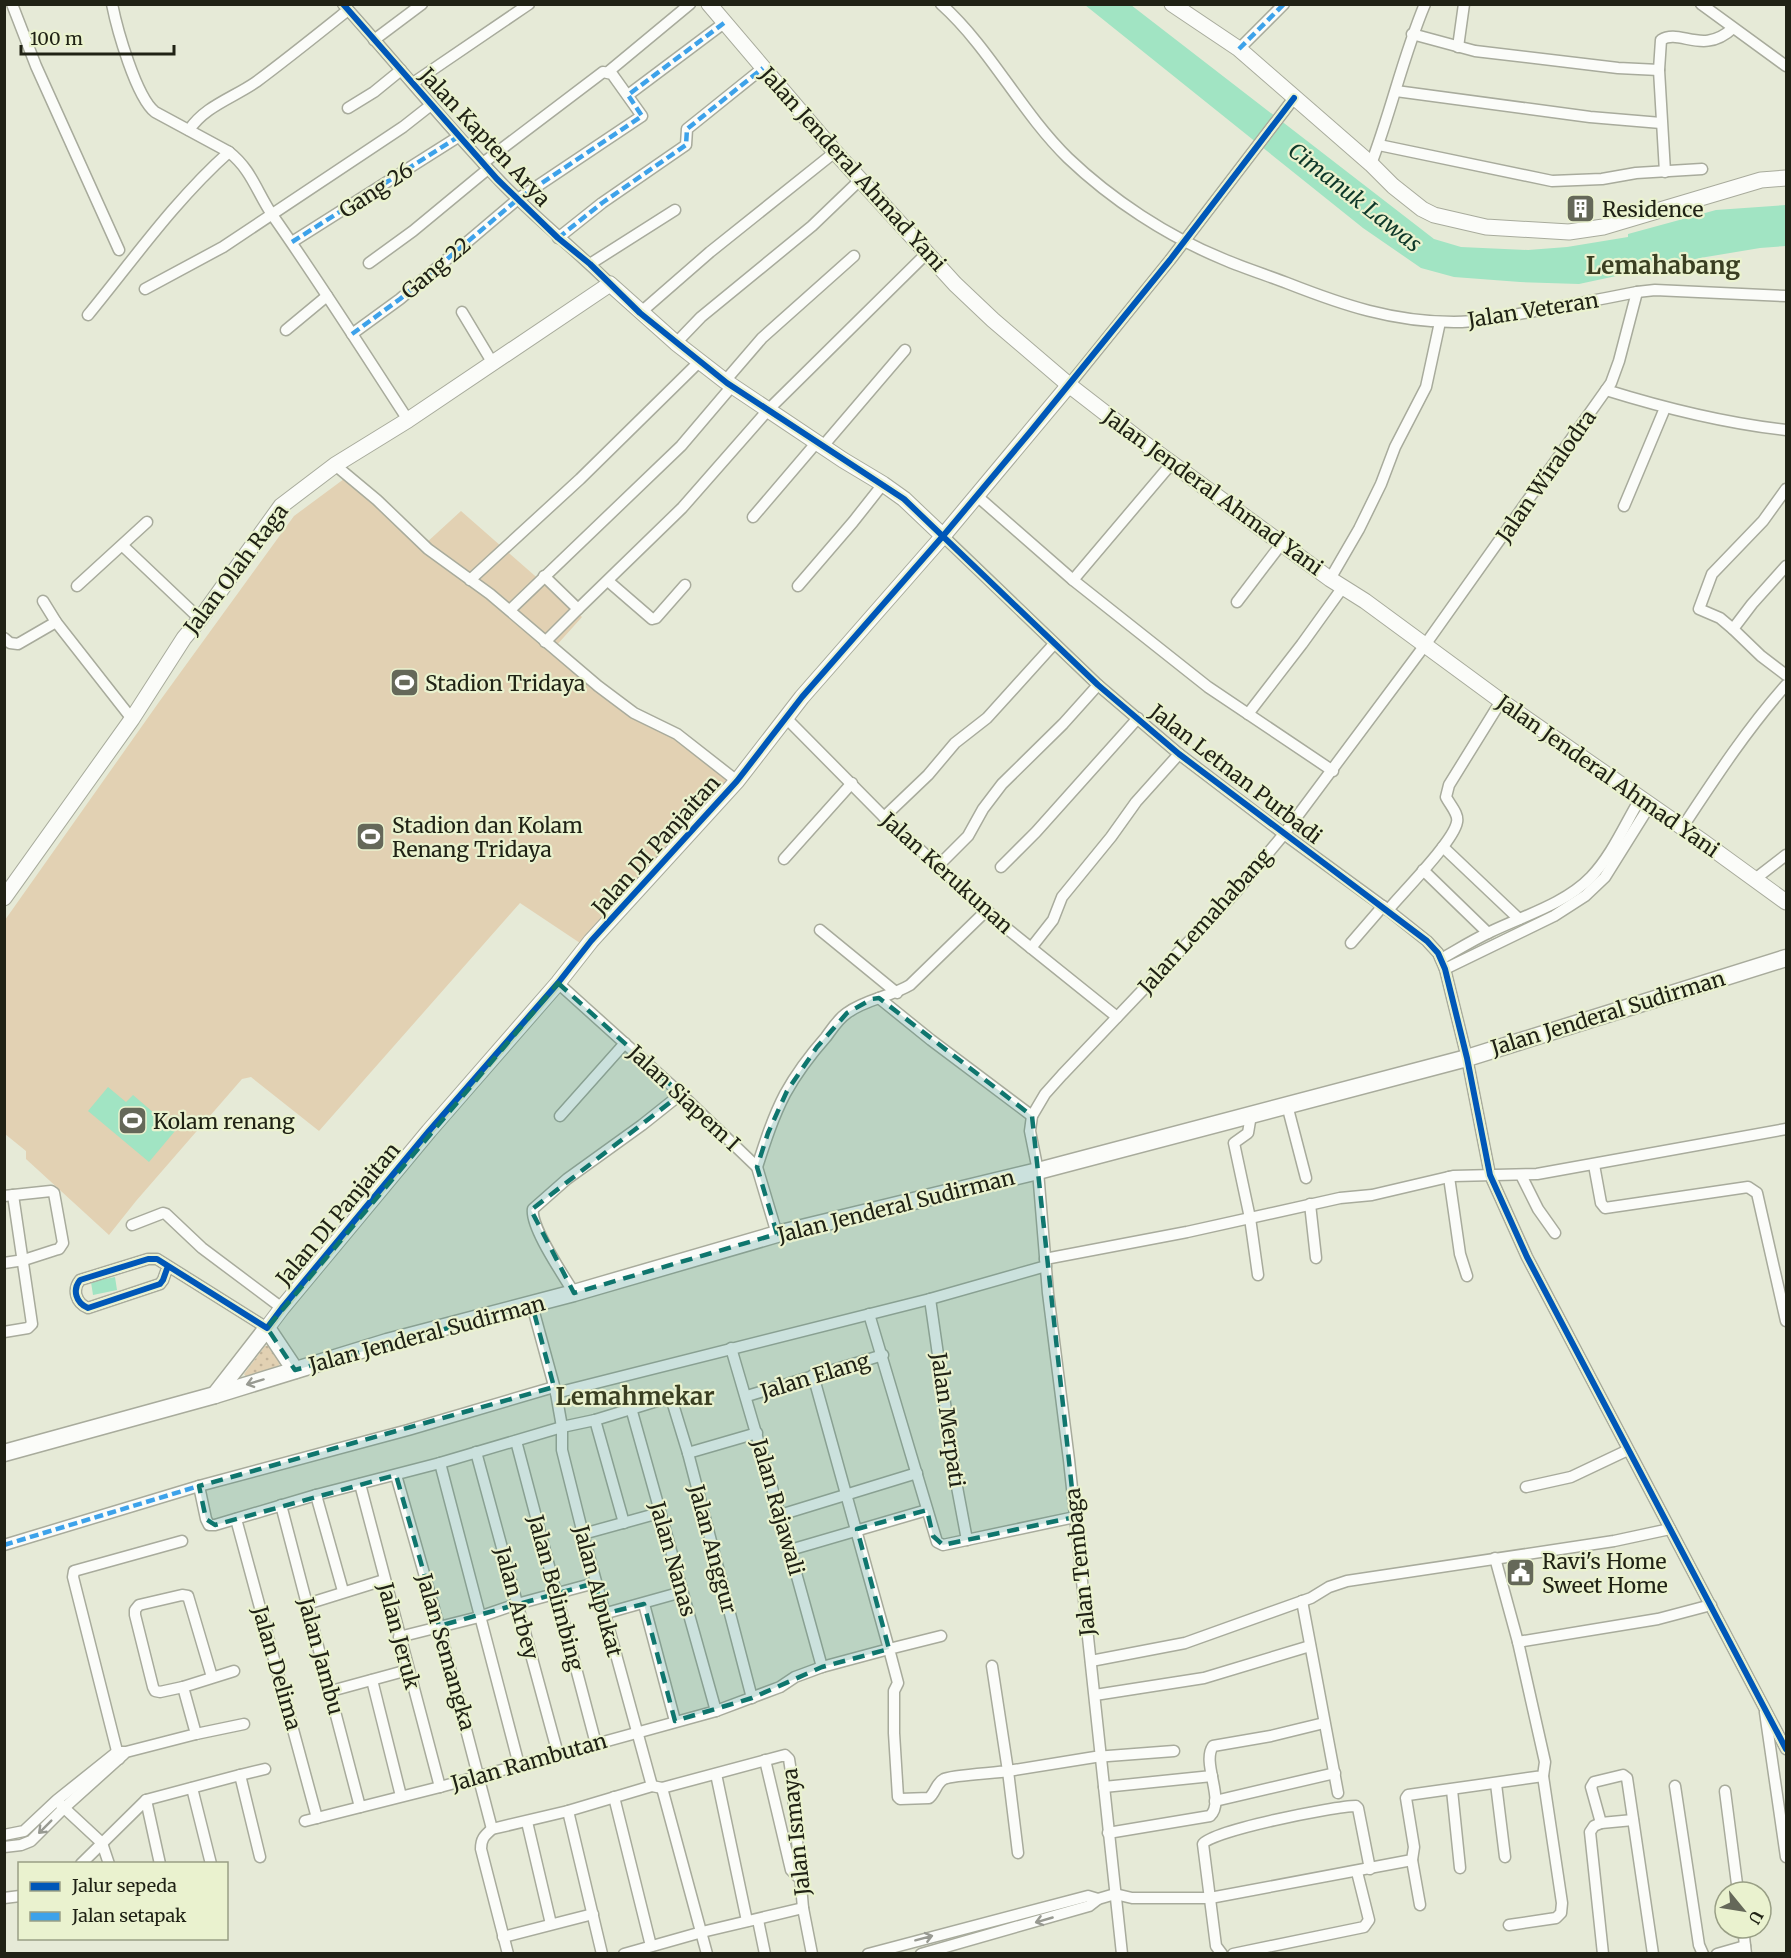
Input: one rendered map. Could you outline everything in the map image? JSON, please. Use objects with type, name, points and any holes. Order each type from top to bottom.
[{"type":"main road","name":"Jalan Jenderal Sudirman","points":[[4,1453],[215,1395],[387,1342],[532,1305],[777,1234],[1038,1171],[1467,1058],[1785,955]]},
{"type":"main road","points":[[215,1395],[267,1328],[295,1370]]},
{"type":"street","points":[[12,4],[62,127],[119,250]]},
{"type":"street","points":[[374,40],[422,4]]},
{"type":"street","points":[[413,83],[529,4]]},
{"type":"street","points":[[369,263],[413,231],[485,166],[562,102],[603,72],[608,72],[690,4]]},
{"type":"street","name":"Jalan Jenderal Ahmad Yani","points":[[709,4],[835,152],[927,253],[993,320],[1069,385],[1336,583],[1786,902]]},
{"type":"street","name":"Jalan Veteran","points":[[941,4],[975,38],[1040,126],[1066,156],[1118,200],[1185,241],[1223,259],[1347,306],[1394,317],[1440,321],[1486,320],[1637,292],[1664,290],[1786,296]]},
{"type":"street","points":[[1239,50],[1284,4]]},
{"type":"street","points":[[1371,164],[1379,145],[1412,34],[1425,4]]},
{"type":"street","points":[[1458,47],[1464,4]]},
{"type":"street","points":[[1701,4],[1786,66]]},
{"type":"street","points":[[114,5],[124,49],[144,98],[153,110],[229,152],[245,165],[272,213],[408,420]]},
{"type":"street","points":[[189,130],[202,113],[257,81],[346,7]]},
{"type":"street","name":"Jalan Kapten Arya","points":[[346,7],[485,166],[558,238],[610,284]]},
{"type":"street","points":[[1182,7],[1239,50],[1371,164],[1393,186],[1427,213],[1486,227],[1569,232],[1603,227],[1761,180],[1786,178]]},
{"type":"street","points":[[608,72],[628,95],[724,22]]},
{"type":"street","points":[[1665,172],[1659,70],[1662,38],[1700,42],[1719,38],[1733,28]]},
{"type":"street","points":[[1412,34],[1475,51],[1618,68],[1659,70]]},
{"type":"street","points":[[558,238],[602,203],[686,145],[687,129],[764,68]]},
{"type":"street","points":[[348,108],[374,92],[401,70]]},
{"type":"street","points":[[1396,91],[1590,117],[1661,123]]},
{"type":"street","name":"Gang 22","points":[[352,334],[400,299],[518,199],[642,116],[628,95]]},
{"type":"street","points":[[1069,385],[1185,241],[1294,98]]},
{"type":"street","points":[[145,289],[222,247],[403,128],[431,105]]},
{"type":"street","name":"Gang 26","points":[[292,242],[459,137]]},
{"type":"street","points":[[1379,145],[1552,181],[1602,179],[1636,173],[1702,170]]},
{"type":"street","points":[[88,315],[164,222],[207,173],[229,152]]},
{"type":"street","points":[[640,313],[710,252],[835,152]]},
{"type":"street","points":[[676,343],[701,317],[812,226],[861,179]]},
{"type":"street","points":[[590,264],[675,210]]},
{"type":"street","points":[[545,642],[682,508],[768,409],[927,253]]},
{"type":"street","points":[[510,610],[681,446],[762,338],[854,256]]},
{"type":"street","points":[[610,284],[640,313],[728,384],[883,484],[904,499],[943,536]]},
{"type":"street","name":"Jalan Olah Raga","points":[[4,898],[132,719],[184,638],[200,620],[281,506],[335,465],[408,420],[610,284]]},
{"type":"street","name":"Jalan Wiralodra","points":[[1425,645],[1606,390],[1619,361],[1637,292]]},
{"type":"street","points":[[286,330],[327,296]]},
{"type":"street","points":[[462,312],[492,362]]},
{"type":"street","points":[[1248,714],[1302,644],[1336,583],[1381,484],[1395,447],[1426,387],[1440,321]]},
{"type":"street","points":[[753,517],[905,350]]},
{"type":"street","points":[[470,580],[580,478],[700,361]]},
{"type":"street","name":"Jalan DI Panjaitan","points":[[267,1328],[429,1131],[558,983],[591,941],[737,781],[802,697],[943,536],[1069,385]]},
{"type":"street","points":[[1606,390],[1665,408],[1741,425],[1786,430]]},
{"type":"street","points":[[1624,506],[1665,408]]},
{"type":"street","points":[[1073,580],[1172,463]]},
{"type":"street","points":[[335,465],[377,500],[428,549],[510,610],[545,642],[619,702],[677,734],[737,781]]},
{"type":"street","points":[[798,586],[883,484]]},
{"type":"street","points":[[1786,489],[1763,521],[1718,567],[1708,581],[1699,609],[1720,618],[1761,656],[1786,675]]},
{"type":"street","points":[[977,496],[1073,580],[1208,687],[1333,771]]},
{"type":"street","points":[[77,586],[147,522]]},
{"type":"street","name":"Jalan Letnan Purbadi","points":[[943,536],[1098,685],[1179,754],[1427,941],[1443,964],[1494,1175],[1527,1257],[1764,1703],[1786,1749]]},
{"type":"street","points":[[1238,602],[1282,543]]},
{"type":"street","points":[[123,546],[200,620]]},
{"type":"street","points":[[1733,629],[1786,566]]},
{"type":"street","points":[[544,576],[578,609]]},
{"type":"street","points":[[608,581],[651,619],[656,618],[685,585]]},
{"type":"street","points":[[43,601],[56,622],[132,719]]},
{"type":"street","points":[[4,638],[10,643],[18,644],[56,622]]},
{"type":"street","points":[[884,817],[928,775],[955,743],[987,717],[1054,644]]},
{"type":"street","name":"Jalan Lemahabang","points":[[1032,1116],[1045,1094],[1235,893],[1333,771],[1425,645]]},
{"type":"street","points":[[938,866],[968,836],[983,809],[1002,784],[1063,724],[1098,685]]},
{"type":"street","points":[[1682,828],[1756,718],[1786,685]]},
{"type":"street","points":[[1351,943],[1423,870],[1443,847],[1457,825],[1458,820],[1446,797],[1449,785],[1501,701]]},
{"type":"street","points":[[1001,867],[1036,832],[1138,718]]},
{"type":"street","name":"Jalan Kerukunan","points":[[787,719],[884,817],[938,866],[1031,948],[1117,1017]]},
{"type":"street","points":[[1031,948],[1053,920],[1062,897],[1136,802],[1179,754]]},
{"type":"street","points":[[784,859],[852,783]]},
{"type":"street","points":[[1443,964],[1488,933],[1554,902],[1590,878],[1645,802]]},
{"type":"street","points":[[1443,964],[1554,916],[1585,896],[1605,877],[1645,802]]},
{"type":"street","points":[[1443,847],[1519,919]]},
{"type":"street","points":[[1755,879],[1786,855]]},
{"type":"street","points":[[1423,870],[1488,933]]},
{"type":"street","points":[[756,1167],[787,1091],[817,1047],[847,1013],[872,999],[897,993],[918,978],[987,910]]},
{"type":"street","points":[[820,930],[897,993]]},
{"type":"street","name":"Jalan Siapem I","points":[[558,983],[681,1094],[756,1167],[763,1182],[777,1234]]},
{"type":"street","points":[[879,998],[1032,1116],[1030,1131],[1038,1171]]},
{"type":"street","points":[[560,1116],[625,1043]]},
{"type":"street","points":[[574,1293],[538,1229],[533,1209],[567,1179],[681,1094]]},
{"type":"street","points":[[1287,1105],[1306,1178]]},
{"type":"street","points":[[1251,1115],[1252,1121],[1248,1133],[1234,1143],[1250,1218],[1258,1275]]},
{"type":"street","points":[[4,1545],[199,1486],[555,1390],[930,1299],[1046,1262],[1310,1204],[1345,1197],[1372,1196],[1449,1177],[1521,1175],[1594,1165],[1786,1129]]},
{"type":"street","points":[[1594,1165],[1601,1203],[1605,1208],[1748,1187],[1754,1190],[1757,1193],[1786,1321]]},
{"type":"street","name":"Jalan Tembaga","points":[[1038,1171],[1046,1262],[1095,1695],[1098,1757],[1104,1787],[1108,1833],[1106,1897],[1122,1953]]},
{"type":"street","points":[[1521,1175],[1538,1209],[1555,1233]]},
{"type":"street","points":[[1449,1177],[1460,1254],[1467,1276]]},
{"type":"street","points":[[4,1263],[24,1260],[59,1249],[62,1239],[54,1193],[51,1191],[9,1195],[24,1260],[32,1324],[28,1328],[4,1332]]},
{"type":"street","points":[[1310,1204],[1316,1258]]},
{"type":"street","points":[[132,1226],[163,1213],[166,1214],[202,1248],[282,1308]]},
{"type":"street","points":[[168,1266],[160,1284],[88,1308],[81,1305],[77,1298],[75,1288],[80,1280],[148,1259],[157,1259],[267,1328]]},
{"type":"street","name":"Jalan Merpati","points":[[930,1299],[957,1487],[967,1540]]},
{"type":"street","name":"Jalan Alpukat","points":[[532,1305],[555,1390],[562,1427],[562,1450],[603,1614],[636,1732],[657,1787],[707,1953]]},
{"type":"street","points":[[869,1314],[937,1542],[944,1545],[1075,1517]]},
{"type":"street","name":"Jalan Rajawali","points":[[731,1348],[747,1396],[822,1667]]},
{"type":"street","name":"Jalan Elang","points":[[747,1396],[882,1355]]},
{"type":"street","points":[[813,1375],[898,1683],[894,1691],[894,1733],[900,1799],[929,1798],[933,1796],[938,1784],[949,1777],[1008,1771],[1098,1757],[1174,1751]]},
{"type":"street","name":"Jalan Anggur","points":[[631,1408],[667,1398],[672,1401],[688,1453],[752,1698]]},
{"type":"street","points":[[199,1486],[206,1519],[210,1525],[440,1463],[562,1427],[595,1420],[631,1408]]},
{"type":"street","name":"Jalan Nanas","points":[[631,1408],[716,1711]]},
{"type":"street","points":[[595,1420],[624,1523]]},
{"type":"street","points":[[688,1453],[757,1433]]},
{"type":"street","name":"Jalan Belimbing","points":[[516,1441],[596,1744]]},
{"type":"street","points":[[1526,1487],[1571,1477],[1628,1450]]},
{"type":"street","name":"Jalan Arbey","points":[[476,1452],[558,1754]]},
{"type":"street","points":[[440,1463],[519,1765]]},
{"type":"street","points":[[780,1515],[917,1473]]},
{"type":"street","name":"Jalan Semangka","points":[[396,1474],[479,1776],[488,1833],[481,1841],[482,1849],[508,1953]]},
{"type":"street","name":"Jalan Jeruk","points":[[360,1484],[440,1787]]},
{"type":"street","points":[[316,1495],[343,1591]]},
{"type":"street","name":"Jalan Jambu","points":[[281,1505],[360,1807]]},
{"type":"street","points":[[790,1550],[927,1510]]},
{"type":"street","points":[[583,1534],[660,1513]]},
{"type":"street","name":"Jalan Delima","points":[[236,1519],[317,1818]]},
{"type":"street","points":[[1091,1661],[1185,1643],[1302,1601],[1347,1581],[1614,1541],[1670,1529]]},
{"type":"street","points":[[121,1754],[73,1577],[74,1571],[182,1541]]},
{"type":"street","points":[[1495,1558],[1518,1642],[1545,1762],[1543,1776],[1562,1903],[1561,1913],[1556,1918],[1509,1925]]},
{"type":"street","points":[[307,1604],[384,1580]]},
{"type":"street","points":[[399,1637],[479,1617],[595,1583]]},
{"type":"street","points":[[603,1614],[682,1592]]},
{"type":"street","points":[[212,1677],[188,1596],[182,1595],[139,1605],[135,1610],[135,1616],[155,1691],[183,1687],[234,1671]]},
{"type":"street","points":[[1302,1601],[1338,1793]]},
{"type":"street","points":[[644,1604],[675,1721]]},
{"type":"street","points":[[1518,1642],[1658,1618],[1711,1605]]},
{"type":"street","name":"Jalan Rambutan","points":[[304,1821],[440,1787],[716,1711],[780,1687],[795,1677],[822,1667],[940,1635]]},
{"type":"street","points":[[1095,1695],[1204,1678],[1310,1647]]},
{"type":"street","points":[[992,1666],[1018,1853]]},
{"type":"street","points":[[331,1691],[408,1670]]},
{"type":"street","points":[[372,1680],[401,1796]]},
{"type":"street","points":[[183,1687],[196,1734]]},
{"type":"street","points":[[1764,1703],[1786,1857]]},
{"type":"street","points":[[1108,1833],[1210,1816],[1214,1811],[1215,1801],[1210,1752],[1216,1745],[1271,1736],[1324,1723]]},
{"type":"street","points":[[4,1834],[24,1831],[61,1804],[121,1754],[244,1724]]},
{"type":"street","name":"Jalan Ismaya","points":[[765,1760],[788,1756],[803,1908],[812,1953]]},
{"type":"street","points":[[488,1833],[614,1797],[716,1774],[765,1760],[791,1870],[801,1880]]},
{"type":"street","points":[[82,1862],[146,1800],[265,1769]]},
{"type":"street","points":[[1215,1801],[1335,1773]]},
{"type":"street","points":[[716,1774],[753,1920],[765,1953]]},
{"type":"street","points":[[240,1775],[260,1857]]},
{"type":"street","points":[[1600,1823],[1593,1783],[1620,1775],[1627,1778],[1653,1953]]},
{"type":"street","points":[[1104,1787],[1212,1776]]},
{"type":"street","points":[[1420,1905],[1412,1860],[1414,1847],[1407,1796],[1543,1776]]},
{"type":"street","points":[[1496,1784],[1505,1857]]},
{"type":"street","points":[[1675,1786],[1699,1945],[1703,1953]]},
{"type":"street","points":[[192,1788],[211,1862]]},
{"type":"street","points":[[1452,1790],[1460,1868]]},
{"type":"street","points":[[1725,1791],[1736,1880]]},
{"type":"street","points":[[614,1797],[651,1946]]},
{"type":"street","points":[[146,1800],[160,1862]]},
{"type":"street","points":[[61,1804],[102,1843],[109,1862]]},
{"type":"street","points":[[4,1847],[31,1841],[61,1804]]},
{"type":"street","points":[[1222,1953],[1216,1946],[1203,1844],[1206,1839],[1243,1828],[1353,1806],[1358,1808],[1370,1869]]},
{"type":"street","points":[[568,1811],[602,1953]]},
{"type":"street","points":[[1603,1953],[1590,1832],[1600,1823],[1633,1820]]},
{"type":"street","points":[[527,1822],[551,1924]]},
{"type":"street","points":[[868,1953],[1088,1896],[1210,1898],[1412,1860]]},
{"type":"street","points":[[1233,1953],[1365,1927],[1369,1920],[1357,1872]]},
{"type":"street","points":[[921,1953],[1089,1906],[1106,1897]]},
{"type":"street","points":[[624,1953],[803,1908]]},
{"type":"street","points":[[503,1937],[593,1914]]},
{"type":"street","points":[[963,1928],[967,1942]]},
{"type":"street","points":[[1594,1953],[1601,1936]]},
{"type":"street","points":[[1717,1953],[1746,1950]]},
{"type":"highlighted area","points":[[558,983],[681,1094],[531,1210],[574,1293],[777,1234],[757,1167],[768,1133],[787,1091],[817,1047],[847,1013],[872,999],[879,998],[1032,1116],[1075,1517],[943,1545],[933,1536],[927,1510],[857,1529],[889,1649],[822,1667],[752,1698],[675,1721],[644,1604],[603,1614],[595,1583],[439,1626],[396,1475],[215,1525],[206,1519],[199,1486],[554,1387],[532,1305],[295,1370],[267,1328]]},
{"type":"shaded area","name":"Stadion dan Kolam Renang Tridaya","points":[[348,476],[425,544],[461,511],[582,617],[555,647],[622,703],[668,725],[735,772],[586,947],[520,903],[319,1131],[251,1077],[242,1079],[109,1235],[26,1159],[26,1151],[5,1134],[5,920],[294,516]]},
{"type":"shaded area","points":[[272,1345],[282,1362],[278,1366],[246,1377],[244,1374],[265,1346]]},
{"type":"water","name":"Cimanuk Lawas","points":[[1085,5],[1131,5],[1434,239],[1461,247],[1528,250],[1567,247],[1628,237],[1628,234],[1716,210],[1786,205],[1786,246],[1700,258],[1579,284],[1454,277],[1421,268],[1363,228]]},
{"type":"water","name":"Kolam renang","points":[[108,1087],[126,1102],[133,1095],[175,1131],[149,1162],[88,1111]]},
{"type":"water","points":[[115,1277],[117,1290],[93,1295],[91,1282]]},
{"type":"marked path","points":[[1239,49],[1284,4]]},
{"type":"marked path","points":[[352,334],[400,299],[518,199],[642,116],[628,95],[724,23]]},
{"type":"marked path","points":[[558,238],[602,203],[686,145],[687,129],[763,68]]},
{"type":"marked path","points":[[292,242],[458,137]]},
{"type":"marked path","points":[[4,1545],[199,1486]]},
{"type":"cycle path","points":[[343,4],[497,179],[640,313],[727,383],[904,499],[1098,685],[1179,754],[1427,941],[1438,953],[1445,969],[1467,1058],[1490,1175],[1527,1257],[1786,1749]]},
{"type":"cycle path","points":[[168,1266],[160,1284],[88,1308],[76,1296],[76,1288],[80,1280],[148,1259],[157,1259],[267,1328],[429,1131],[558,983],[591,941],[737,781],[802,697],[943,536],[1031,431],[1170,260],[1294,98]]},
{"type":"place","name":"Residence","points":[[1581,209]]},
{"type":"place","name":"Stadion Tridaya","points":[[404,683]]},
{"type":"place","name":"Stadion dan Kolam Renang Tridaya","points":[[371,837]]},
{"type":"place","name":"Kolam renang","points":[[132,1121]]},
{"type":"place","name":"Ravi's Home Sweet Home","points":[[1521,1573]]},
{"type":"district","name":"Lemahabang","points":[[1663,265]]},
{"type":"district","name":"Lemahmekar","points":[[635,1396]]}]
